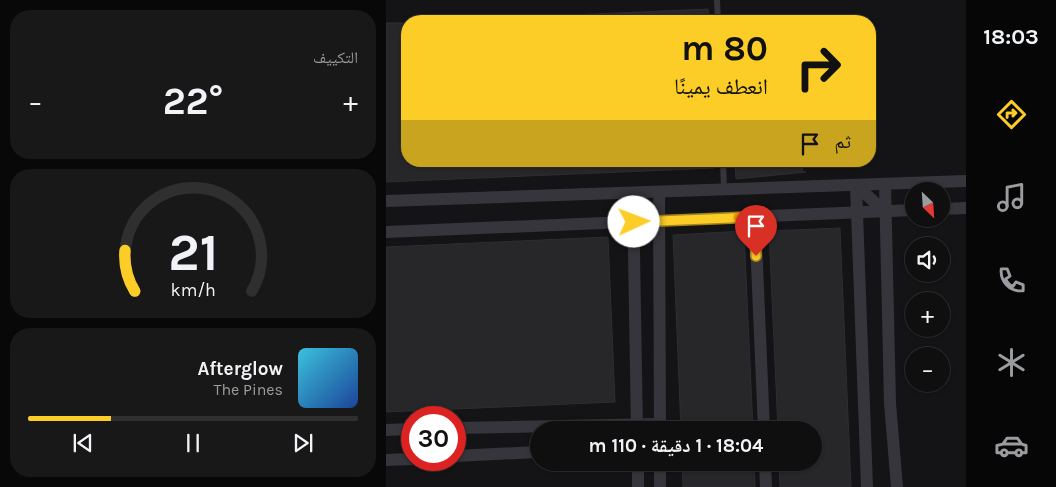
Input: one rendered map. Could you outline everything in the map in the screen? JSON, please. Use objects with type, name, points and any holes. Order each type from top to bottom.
[{"type":"street","points":[[386,201],[966,181]]},
{"type":"street","points":[[885,184],[890,403],[896,487]]},
{"type":"street","points":[[856,185],[885,212]]},
{"type":"street","points":[[856,185],[867,487]]},
{"type":"street","points":[[659,192],[660,421]]},
{"type":"street","points":[[633,193],[637,421]]},
{"type":"street","points":[[950,209],[966,208]]},
{"type":"street","points":[[386,232],[905,211]]},
{"type":"street","points":[[755,217],[764,421]]},
{"type":"street","points":[[466,428],[530,428]]},
{"type":"street","points":[[386,430],[401,430]]},
{"type":"street","points":[[466,455],[530,452]]},
{"type":"street","points":[[386,460],[401,459]]},
{"type":"street","points":[[638,471],[638,487]]},
{"type":"street","points":[[660,471],[660,487]]},
{"type":"street","points":[[765,471],[766,487]]},
{"type":"lane","points":[[717,0],[718,15]]},
{"type":"lane","points":[[723,167],[724,190]]},
{"type":"building","points":[[708,9],[708,15],[572,15]]},
{"type":"building","points":[[386,23],[401,23],[401,167],[715,167],[715,168],[386,182]]},
{"type":"building","points":[[735,167],[802,167],[803,170],[801,172],[806,172],[736,179]]},
{"type":"building","points":[[840,228],[851,487],[780,487],[779,471],[822,471],[822,421],[778,421],[769,231]]},
{"type":"building","points":[[744,231],[753,421],[681,421],[673,235]]},
{"type":"building","points":[[608,237],[615,402],[466,409],[466,406],[401,406],[401,411],[386,412],[386,247]]},
{"type":"building","points":[[682,471],[754,471],[755,487],[683,487]]},
{"type":"slow traffic","points":[[738,217],[755,217],[755,232]]},
{"type":"route","points":[[634,222],[755,217],[756,256]]}]
